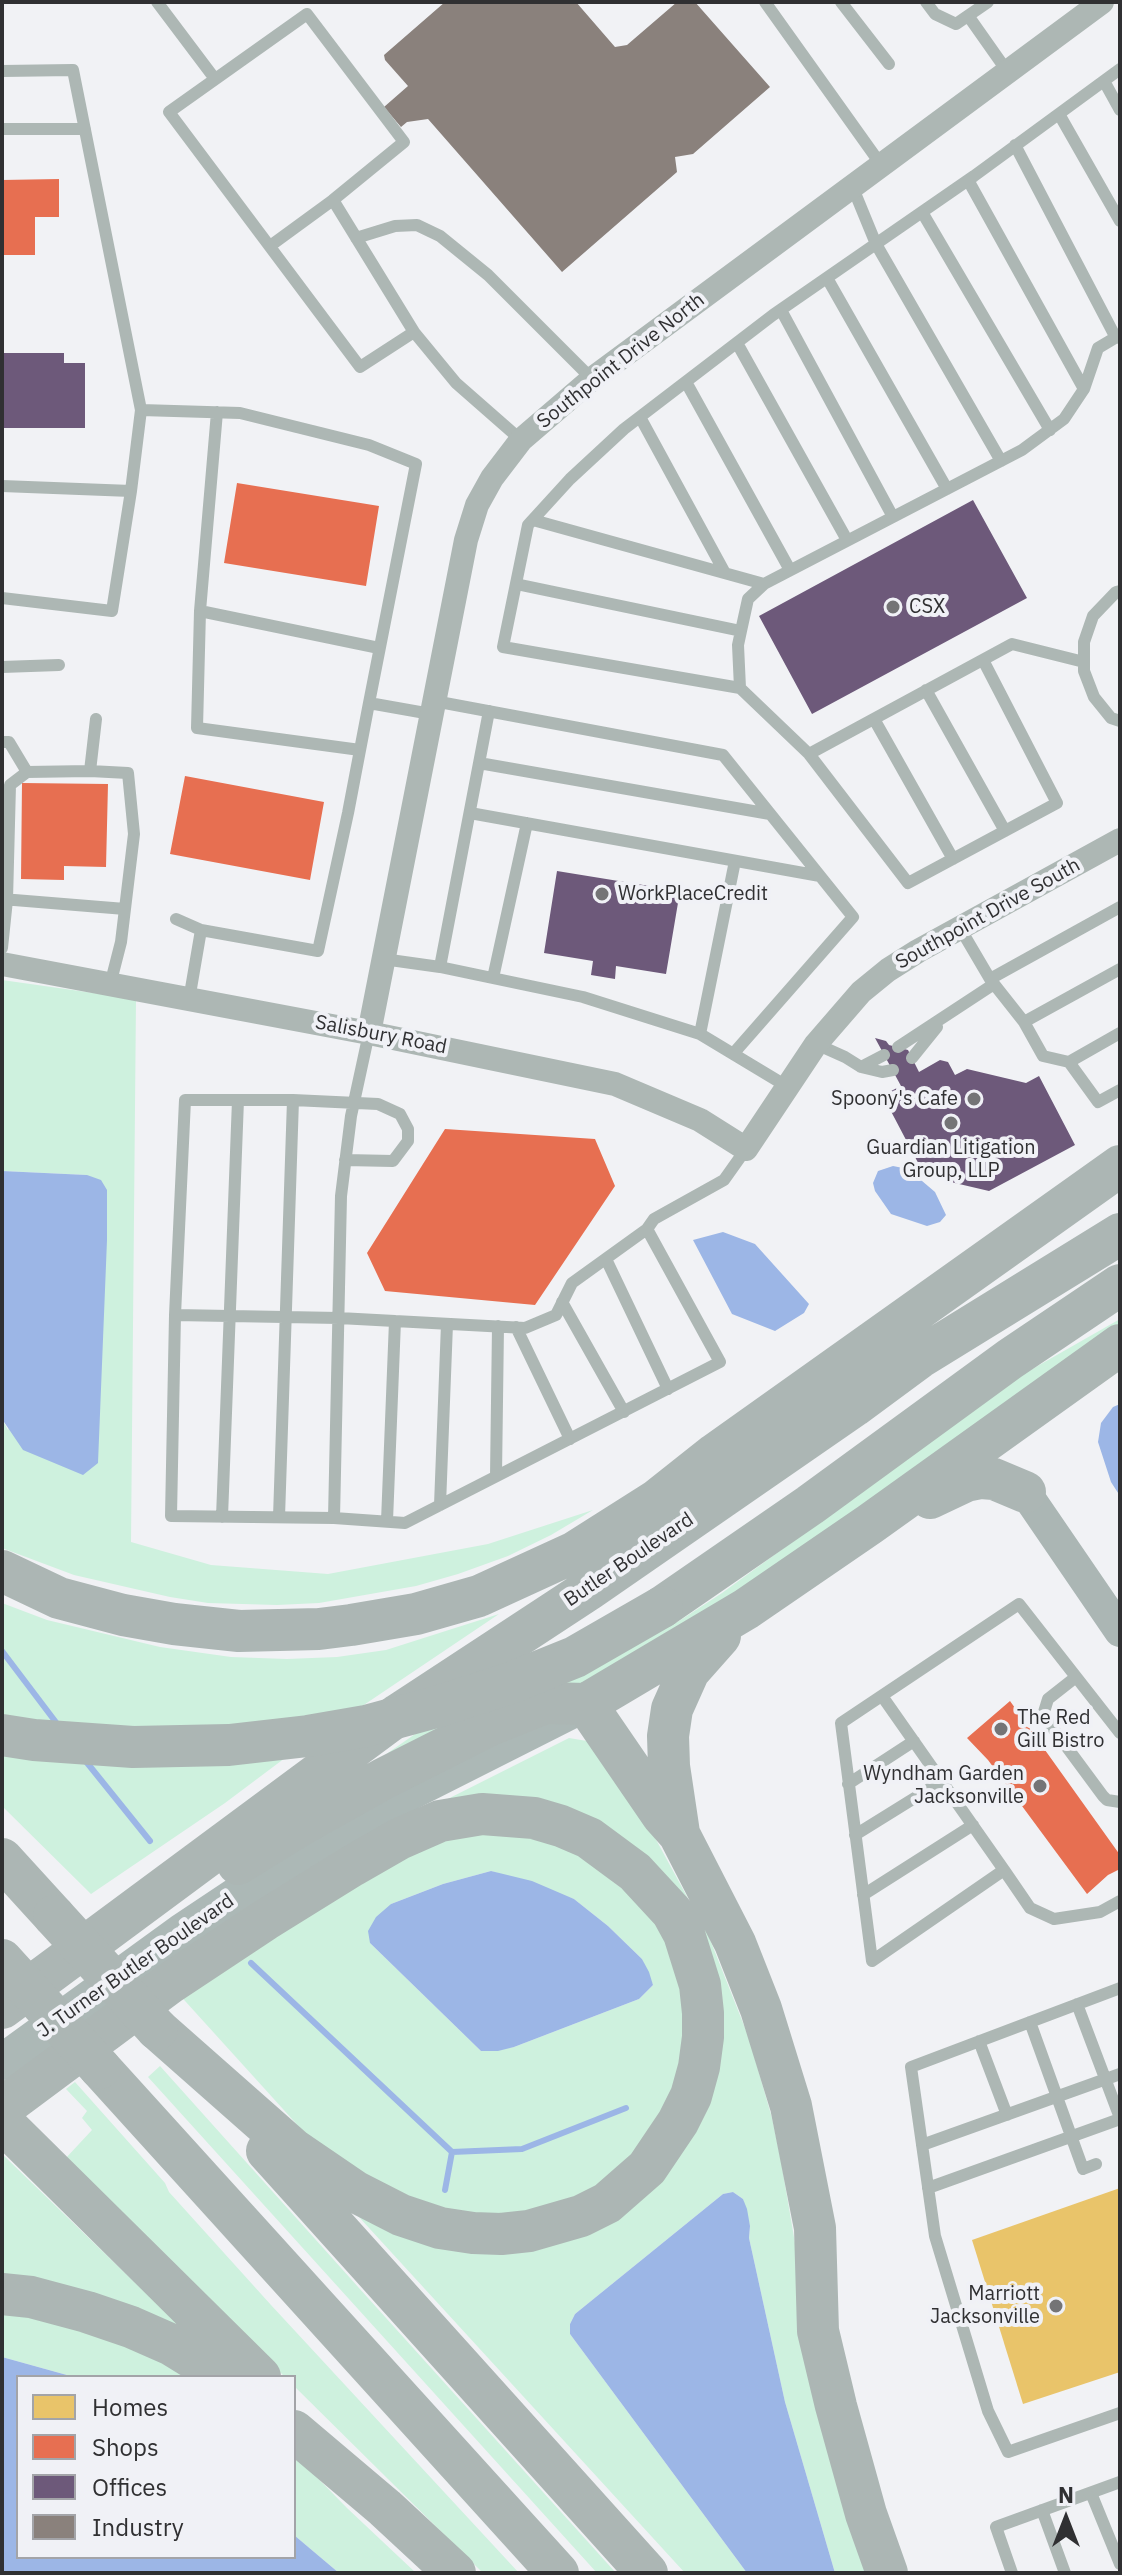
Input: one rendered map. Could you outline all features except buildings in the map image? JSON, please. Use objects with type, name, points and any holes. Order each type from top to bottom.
[{"type":"highway","points":[[2,1571],[59,1598],[123,1615],[239,1631],[319,1629],[416,1614],[479,1596],[575,1552],[657,1500],[715,1454],[1120,1166]]},
{"type":"highway","name":"Butler Boulevard","points":[[149,1901],[399,1714],[588,1590],[919,1358],[1120,1234]]},
{"type":"highway","points":[[2,1735],[133,1747],[229,1745],[366,1726],[508,1684],[575,1657],[662,1607],[787,1522],[1010,1359],[1120,1285]]},
{"type":"highway","points":[[2,2008],[149,1901],[241,1863],[383,1779],[519,1712],[545,1703],[586,1704],[746,1609],[1120,1345]]},
{"type":"highway","points":[[1025,1492],[1016,1451],[1038,1402]]},
{"type":"highway","points":[[657,1500],[854,1406]]},
{"type":"highway","points":[[870,1524],[966,1481],[994,1479],[1025,1492]]},
{"type":"highway","points":[[679,1834],[669,1766],[668,1736],[672,1709],[689,1671],[746,1609]]},
{"type":"highway","points":[[586,1704],[662,1815],[679,1834],[735,1943],[780,2064],[801,2149],[815,2228],[818,2331],[858,2487],[887,2573]]},
{"type":"highway","points":[[2,2108],[170,1983],[352,1866],[399,1839],[440,1821],[482,1814],[534,1818],[561,1826],[589,1838],[635,1872],[672,1912],[684,1934],[700,1985],[703,2013],[701,2052],[691,2096],[678,2122],[647,2168],[607,2203],[581,2216],[542,2228],[501,2234],[440,2228],[401,2215],[356,2192],[293,2149],[157,2029]]},
{"type":"highway","points":[[2,1859],[647,2573]]},
{"type":"highway","points":[[2,1960],[558,2573]]},
{"type":"highway","points":[[2,2122],[258,2375]]},
{"type":"highway","points":[[2,2294],[31,2297],[131,2327],[172,2345],[221,2375]]},
{"type":"highway","points":[[296,2415],[385,2508]]},
{"type":"highway","points":[[296,2433],[385,2508],[455,2573]]},
{"type":"main road","name":"J. Turner Butler Boulevard","points":[[2,2062],[181,1932],[271,1872],[381,1807],[586,1704]]},
{"type":"street","name":"Southpoint Drive North","points":[[369,1033],[466,540],[477,505],[492,478],[521,440],[592,379],[1102,2]]},
{"type":"street","name":"Southpoint Drive South","points":[[746,1149],[816,1044],[861,992],[879,977],[918,951],[1120,840]]},
{"type":"street","name":"Salisbury Road","points":[[2,964],[369,1033],[615,1084],[700,1120],[746,1149]]},
{"type":"street","points":[[1025,1492],[1120,1631]]},
{"type":"lane","points":[[157,2],[215,79]]},
{"type":"lane","points":[[270,246],[404,142],[298,2]]},
{"type":"lane","points":[[765,2],[882,166]]},
{"type":"lane","points":[[841,2],[889,64]]},
{"type":"lane","points":[[926,2],[935,14],[956,24],[988,2]]},
{"type":"lane","points":[[307,14],[169,112],[360,367],[414,332]]},
{"type":"lane","points":[[969,17],[1007,71]]},
{"type":"lane","points":[[983,660],[1057,803],[908,883],[809,754],[740,688],[503,647],[528,525],[570,479],[640,417],[781,310],[1120,69]]},
{"type":"lane","points":[[2,71],[73,70],[141,410],[112,611],[2,598]]},
{"type":"lane","points":[[1104,81],[1120,110]]},
{"type":"lane","points":[[1059,114],[1120,221]]},
{"type":"lane","points":[[2,129],[85,129]]},
{"type":"lane","points":[[740,688],[738,645],[748,599],[764,584],[1022,450],[1064,419],[1084,389],[1098,348],[1118,337],[1015,145]]},
{"type":"lane","points":[[968,180],[1084,389]]},
{"type":"lane","points":[[853,188],[876,244],[1001,461]]},
{"type":"lane","points":[[333,200],[414,332],[456,383],[521,440]]},
{"type":"lane","points":[[922,212],[1050,430]]},
{"type":"lane","points":[[356,238],[395,226],[417,225],[440,236],[488,275],[592,379]]},
{"type":"lane","points":[[827,278],[947,489]]},
{"type":"lane","points":[[781,310],[893,517]]},
{"type":"lane","points":[[737,343],[847,540]]},
{"type":"lane","points":[[686,382],[790,570]]},
{"type":"lane","points":[[141,410],[240,413],[369,445],[416,464],[318,951],[201,930],[176,919]]},
{"type":"lane","points":[[217,412],[200,611],[197,728],[360,750]]},
{"type":"lane","points":[[640,417],[725,573]]},
{"type":"lane","points":[[2,486],[131,491]]},
{"type":"lane","points":[[533,520],[764,584]]},
{"type":"lane","points":[[516,584],[741,631]]},
{"type":"lane","points":[[1120,591],[1093,616],[1084,642],[1084,671],[1094,697],[1111,718],[1120,721]]},
{"type":"lane","points":[[200,611],[379,648]]},
{"type":"lane","points":[[809,754],[1012,644],[1084,662]]},
{"type":"lane","points":[[2,667],[59,665]]},
{"type":"lane","points":[[926,690],[1005,831]]},
{"type":"lane","points":[[369,703],[489,711],[723,755],[853,917],[733,1054]]},
{"type":"lane","points":[[440,967],[489,711]]},
{"type":"lane","points":[[90,771],[96,719]]},
{"type":"lane","points":[[874,719],[953,859]]},
{"type":"lane","points":[[2,742],[9,742],[27,772]]},
{"type":"lane","points":[[479,763],[770,814]]},
{"type":"lane","points":[[2,948],[10,785],[27,772],[128,773],[134,834],[121,942],[110,985]]},
{"type":"lane","points":[[470,813],[820,876]]},
{"type":"lane","points":[[493,978],[527,823]]},
{"type":"lane","points":[[700,1034],[735,861]]},
{"type":"lane","points":[[5,899],[125,909]]},
{"type":"lane","points":[[816,1044],[861,1067],[894,1054],[992,982],[1120,907]]},
{"type":"lane","points":[[960,928],[992,982],[1024,1022],[1043,1056],[1069,1062],[1098,1102],[1120,1090]]},
{"type":"lane","points":[[189,1000],[201,930]]},
{"type":"lane","points":[[383,959],[440,967],[583,997],[700,1034],[788,1087]]},
{"type":"lane","points":[[1024,1022],[1120,969]]},
{"type":"lane","points":[[334,1518],[341,1196],[353,1104],[369,1033]]},
{"type":"lane","points":[[1069,1062],[1120,1033]]},
{"type":"lane","points":[[345,1160],[393,1161],[408,1141],[408,1129],[400,1114],[378,1104],[185,1100],[175,1315],[171,1516],[334,1518],[405,1523],[720,1362],[647,1229]]},
{"type":"lane","points":[[222,1517],[238,1100]]},
{"type":"lane","points":[[279,1517],[293,1100]]},
{"type":"lane","points":[[175,1315],[339,1318],[525,1328],[556,1315],[572,1283],[647,1229],[654,1219],[724,1180],[746,1149]]},
{"type":"lane","points":[[606,1259],[668,1389]]},
{"type":"lane","points":[[562,1302],[624,1412]]},
{"type":"lane","points":[[387,1521],[395,1321]]},
{"type":"lane","points":[[440,1505],[447,1324]]},
{"type":"lane","points":[[496,1476],[498,1326]]},
{"type":"lane","points":[[516,1327],[570,1439]]},
{"type":"lane","points":[[1004,1870],[872,1961],[841,1723],[1019,1604],[1120,1733]]},
{"type":"lane","points":[[1076,1677],[1048,1699],[1044,1712],[1103,1796],[1107,1800],[1120,1802]]},
{"type":"lane","points":[[882,1696],[1030,1908],[1054,1919],[1100,1912],[1120,1901]]},
{"type":"lane","points":[[848,1784],[914,1741]]},
{"type":"lane","points":[[855,1835],[942,1781]]},
{"type":"lane","points":[[863,1895],[973,1825]]},
{"type":"lane","points":[[1120,1988],[911,2067],[935,2236],[988,2411],[1008,2452],[1120,2413]]},
{"type":"lane","points":[[928,2188],[1120,2118],[1077,2004]]},
{"type":"lane","points":[[1030,2022],[1083,2169],[1096,2164]]},
{"type":"lane","points":[[979,2041],[1007,2115]]},
{"type":"lane","points":[[922,2145],[1120,2074]]},
{"type":"lane","points":[[1012,2573],[996,2527],[1120,2482]]},
{"type":"lane","points":[[1091,2493],[1120,2564]]},
{"type":"lane","points":[[1042,2510],[1065,2573]]},
{"type":"green space","points":[[2,980],[136,999],[131,1542],[211,1565],[328,1574],[488,1544],[593,1510],[508,1556],[458,1574],[416,1586],[319,1603],[208,1603],[170,1597],[74,1575],[2,1548],[2,1419],[8,1430],[87,1175],[2,1171]]},
{"type":"green space","points":[[1120,1319],[1120,1327],[698,1621],[578,1692],[336,1789],[418,1732],[679,1621],[1020,1376]]},
{"type":"green space","points":[[2,1603],[47,1620],[160,1647],[231,1657],[287,1659],[337,1657],[386,1650],[499,1614],[91,1894],[2,1806]]},
{"type":"green space","points":[[569,1738],[587,1741],[641,1812],[709,1937],[749,2038],[772,2118],[804,2296],[878,2573],[835,2573],[785,2402],[743,2199],[733,2192],[723,2194],[575,2314],[570,2324],[570,2334],[747,2573],[685,2573],[337,2193],[481,2243],[666,2156],[703,1951],[515,1806],[382,1832]]},
{"type":"green space","points":[[530,1828],[645,1893],[692,1999],[671,2118],[586,2205],[448,2220],[321,2151],[176,1991],[412,1842]],"holes":[[[491,1871],[574,1899],[642,1959],[653,1985],[639,1999],[514,2047],[481,2051],[370,1943],[391,1904],[443,1884]]]},
{"type":"green space","points":[[160,2066],[616,2573],[597,2573],[148,2077]]},
{"type":"green space","points":[[75,2082],[271,2305],[519,2573],[483,2573],[296,2388],[296,2375],[283,2375],[65,2159],[92,2130],[82,2118],[87,2111],[66,2089]]},
{"type":"green space","points":[[2,2154],[156,2303],[219,2365],[2,2285]]},
{"type":"green space","points":[[2,2305],[31,2310],[198,2375],[67,2375],[2,2357]]},
{"type":"green space","points":[[296,2456],[416,2573],[339,2573],[296,2537]]},
{"type":"water","points":[[893,1166],[908,1169],[935,1192],[946,1215],[940,1222],[927,1226],[891,1214],[873,1183],[878,1171]]},
{"type":"water","points":[[2,1171],[87,1175],[101,1180],[107,1190],[98,1463],[83,1475],[23,1450],[2,1419]]},
{"type":"water","points":[[723,1232],[755,1244],[809,1304],[804,1313],[775,1331],[732,1314],[693,1240]]},
{"type":"water","points":[[1120,1404],[1120,1496],[1111,1482],[1098,1442],[1101,1423],[1113,1407]]},
{"type":"water","points":[[491,1871],[532,1881],[574,1899],[642,1959],[653,1985],[639,1999],[514,2047],[481,2051],[370,1943],[368,1931],[376,1917],[391,1904],[443,1884]]},
{"type":"water","points":[[733,2192],[743,2199],[747,2209],[749,2238],[785,2402],[835,2573],[747,2573],[570,2334],[570,2324],[575,2314],[723,2194]]},
{"type":"water","points":[[2,2357],[67,2375],[16,2375],[16,2559],[296,2559],[296,2537],[339,2573],[2,2573]]},
{"type":"waterway","points":[[2,1651],[58,1725]]},
{"type":"waterway","points":[[84,1759],[150,1841]]},
{"type":"waterway","points":[[251,1963],[452,2152],[522,2149],[626,2108]]},
{"type":"waterway","points":[[445,2190],[452,2152]]},
{"type":"place","name":"CSX","points":[[893,607]]},
{"type":"place","name":"WorkPlaceCredit","points":[[602,894]]},
{"type":"place","name":"Spoony's Cafe","points":[[974,1099]]},
{"type":"place","name":"Guardian Litigation Group, LLP","points":[[951,1123]]},
{"type":"place","name":"The Red Gill Bistro","points":[[1001,1729]]},
{"type":"place","name":"Wyndham Garden Jacksonville","points":[[1040,1786]]},
{"type":"place","name":"Marriott Jacksonville","points":[[1056,2306]]}]
